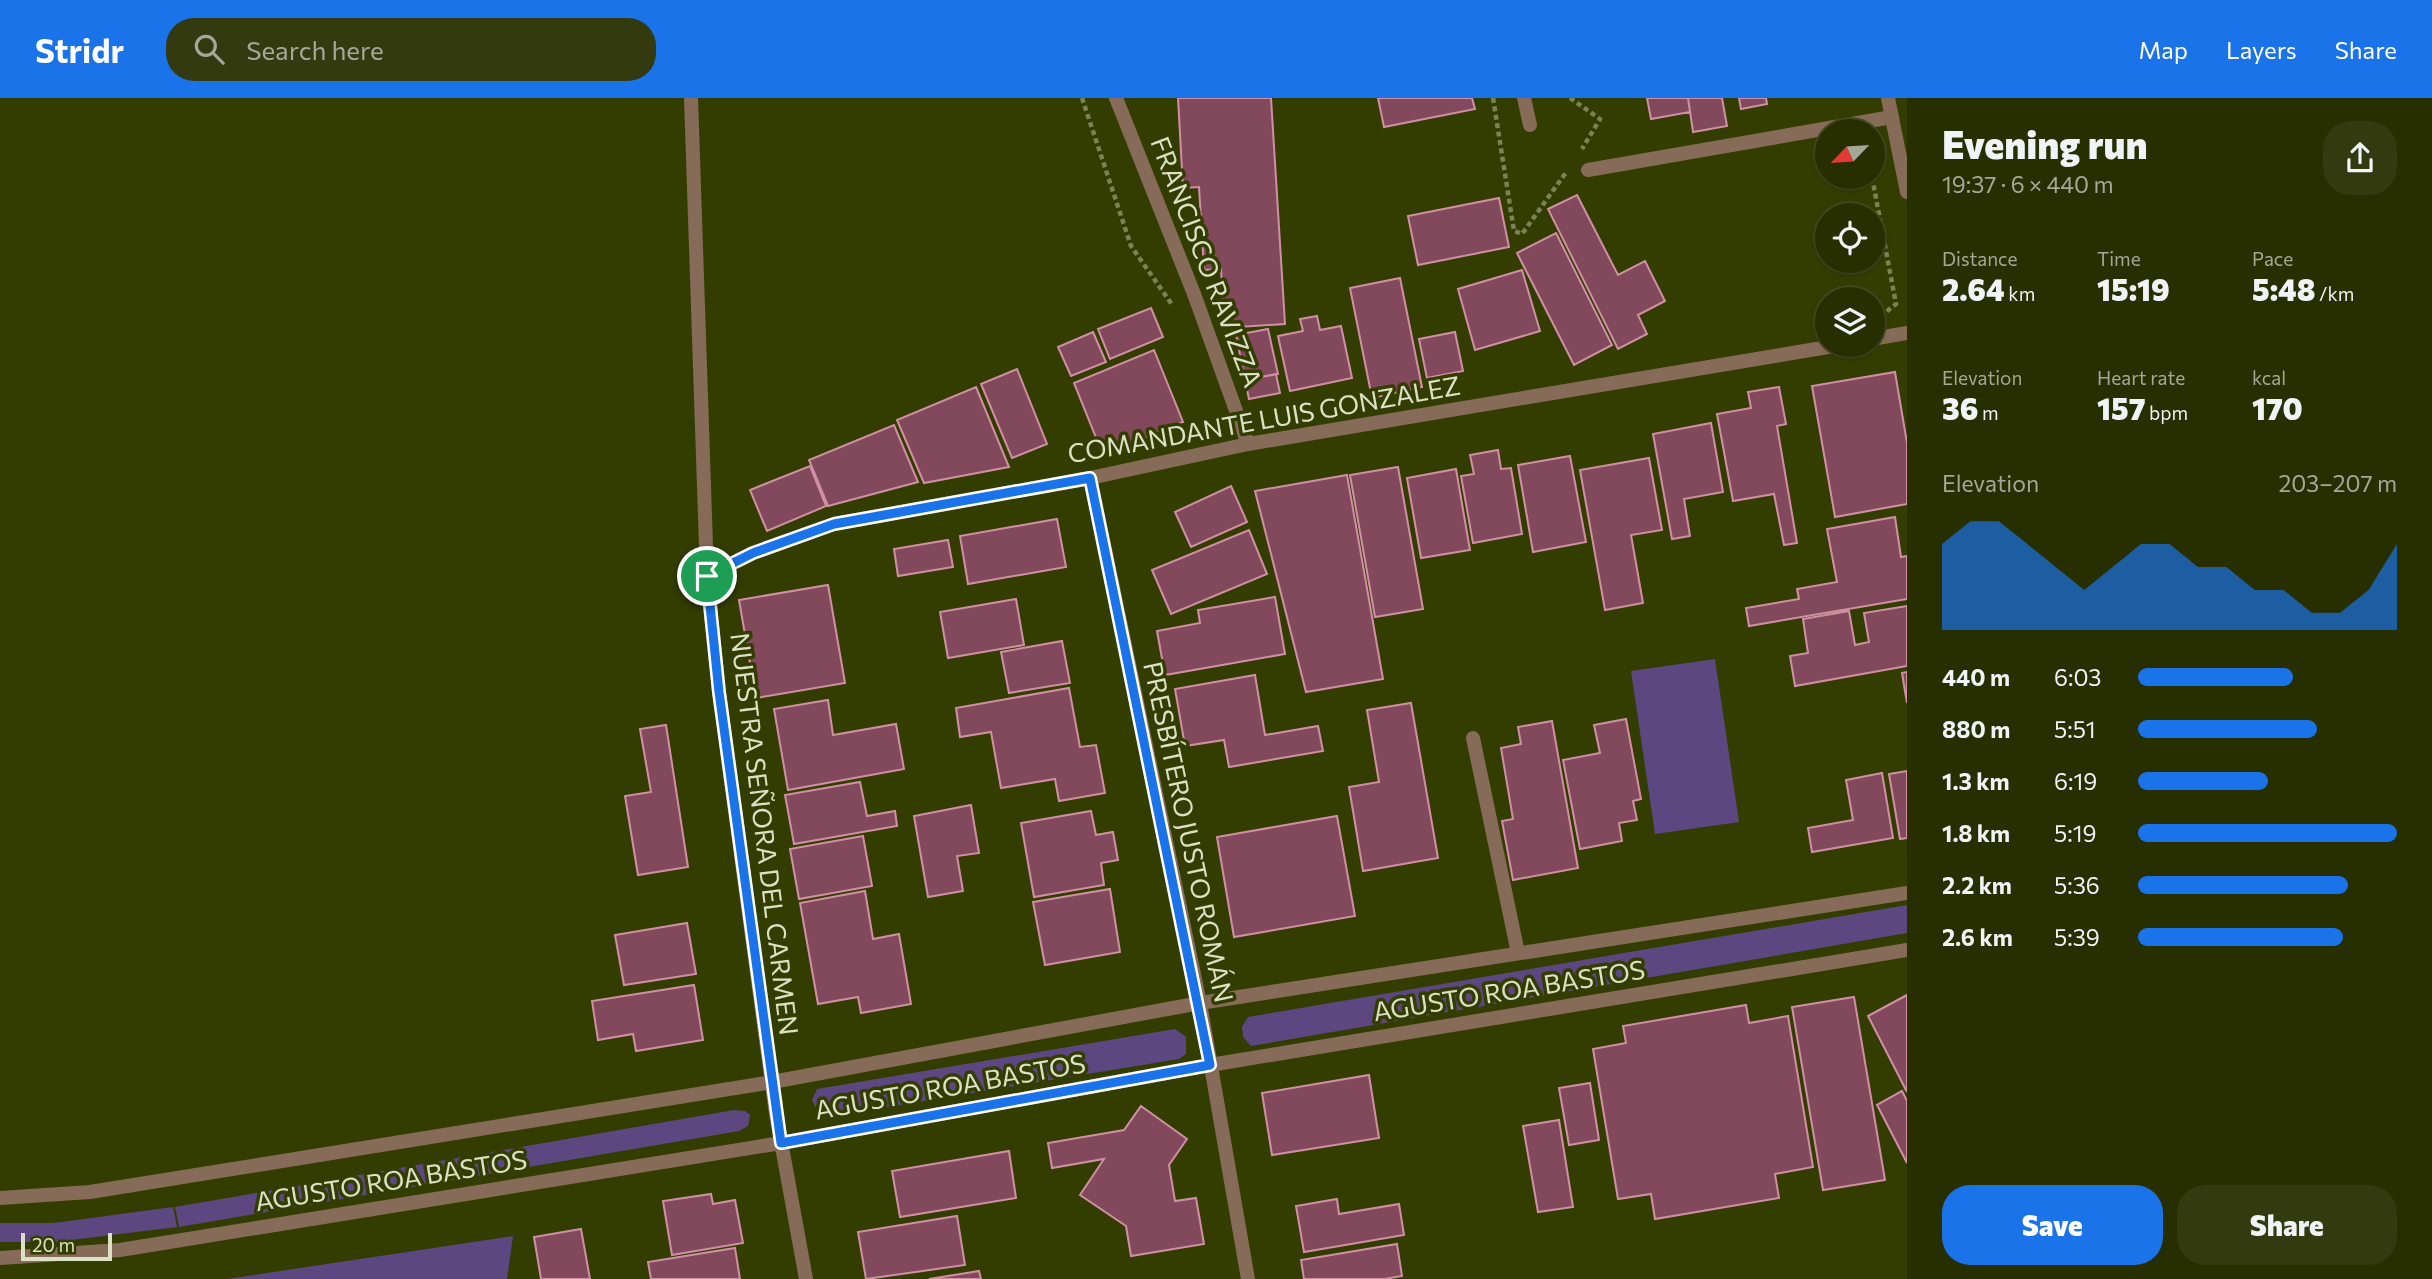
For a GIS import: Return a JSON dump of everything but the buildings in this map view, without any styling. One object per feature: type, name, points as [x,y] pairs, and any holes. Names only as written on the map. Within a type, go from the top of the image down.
[{"type":"street","name":"NUESTRA SEÑORA DEL CARMEN","points":[[691,98],[707,576],[719,692],[772,1082],[806,1279]]},
{"type":"street","name":"FRANCISCO RAVIZZA","points":[[1116,98],[1194,294],[1248,444]]},
{"type":"street","points":[[1524,98],[1531,125]]},
{"type":"street","points":[[1888,98],[1907,192]]},
{"type":"street","points":[[1588,170],[1892,117]]},
{"type":"street","points":[[1885,337],[1907,333]]},
{"type":"street","name":"COMANDANTE LUIS GONZALEZ","points":[[707,576],[753,553],[834,524],[1090,478],[1248,444],[1815,349]]},
{"type":"street","name":"PRESBÍTERO JUSTO ROMÁN","points":[[1090,478],[1199,1003],[1248,1279]]},
{"type":"street","points":[[1473,738],[1518,953]]},
{"type":"street","name":"AGUSTO ROA BASTOS","points":[[0,1198],[90,1192],[772,1082],[1199,1003],[1907,893]]},
{"type":"street","name":"AGUSTO ROA BASTOS","points":[[0,1258],[120,1250],[781,1143],[1210,1065],[1907,950]]},
{"type":"path","name":"FRANCISCO RAVIZZA","points":[[1082,98],[1131,246],[1178,315]]},
{"type":"path","points":[[1493,98],[1514,231],[1522,234],[1600,119],[1570,98]]},
{"type":"path","points":[[1874,189],[1896,304],[1890,311]]},
{"type":"shaded area","points":[[1715,659],[1739,822],[1655,834],[1631,671]]},
{"type":"shaded area","points":[[1907,905],[1907,933],[1251,1046],[1243,1037],[1242,1027],[1248,1017]]},
{"type":"shaded area","points":[[1175,1029],[1186,1037],[1186,1054],[1179,1059],[821,1118],[812,1100],[817,1089]]},
{"type":"shaded area","points":[[734,1110],[745,1111],[750,1115],[748,1126],[739,1131],[179,1227],[175,1207]]},
{"type":"shaded area","points":[[173,1207],[177,1227],[55,1242],[0,1242],[0,1223],[54,1223]]},
{"type":"shaded area","points":[[513,1236],[507,1279],[227,1279]]},
{"type":"route","points":[[1090,478],[1210,1065],[781,1143],[719,692],[707,576],[753,553],[834,524],[1090,478]]}]
